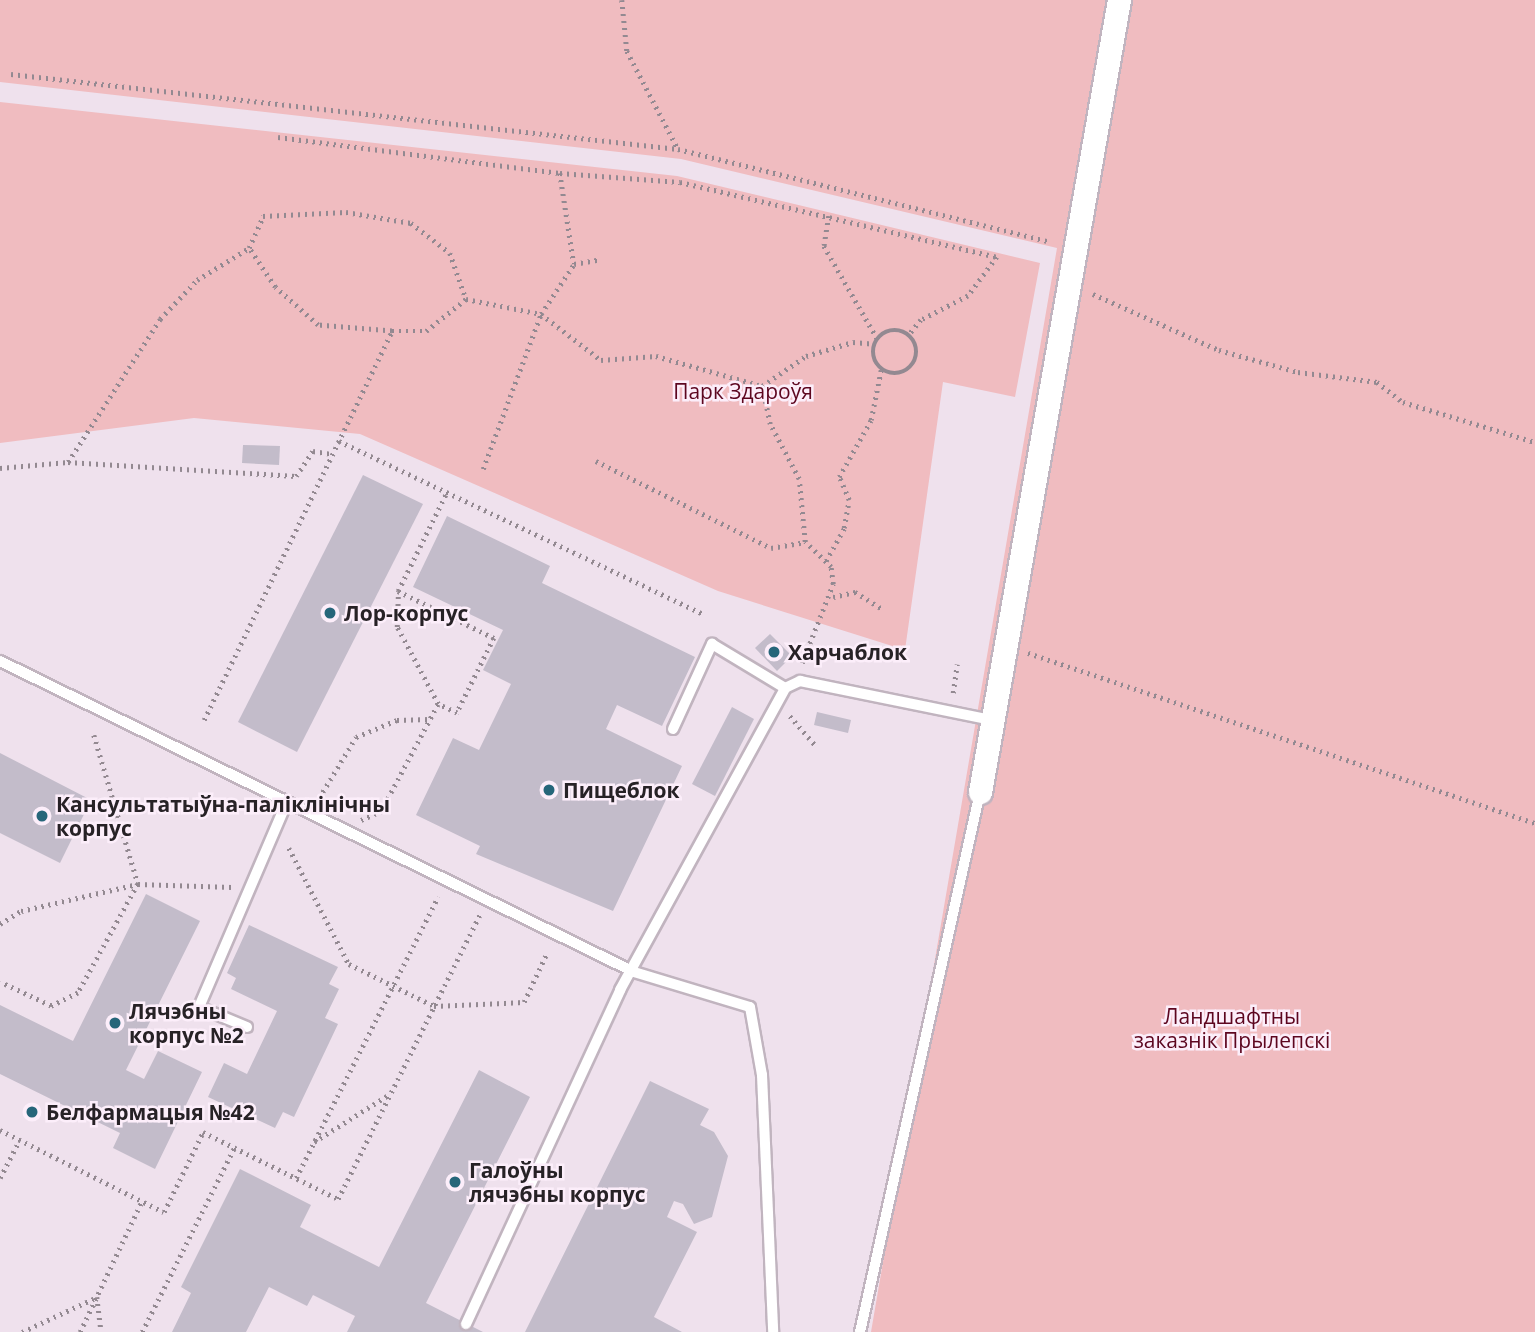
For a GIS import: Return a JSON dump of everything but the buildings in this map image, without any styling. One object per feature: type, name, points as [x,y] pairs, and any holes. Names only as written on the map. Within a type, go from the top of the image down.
[{"type":"street","points":[[980,792],[1007,646],[1064,297],[1119,0]]},
{"type":"lane","points":[[673,729],[712,644],[785,688]]},
{"type":"lane","points":[[0,661],[634,972],[750,1007],[762,1075],[773,1332]]},
{"type":"lane","points":[[466,1324],[620,990],[634,972],[785,688],[800,681],[993,720]]},
{"type":"lane","points":[[860,1332],[980,792]]},
{"type":"lane","points":[[247,1027],[199,1007],[287,802]]},
{"type":"path","points":[[622,0],[627,51],[678,149]]},
{"type":"path","points":[[11,74],[678,149],[1073,247]]},
{"type":"path","points":[[278,137],[560,173],[680,182],[997,257],[968,296],[921,320],[909,335]]},
{"type":"path","points":[[483,469],[541,314],[573,264],[560,173]]},
{"type":"path","points":[[68,462],[160,319],[197,280],[249,248],[263,216],[346,212],[411,223],[450,253],[466,299]]},
{"type":"path","points":[[829,216],[824,246],[877,338]]},
{"type":"path","points":[[249,248],[275,287],[318,325],[426,331],[466,299],[541,314],[601,360],[656,356],[762,386]]},
{"type":"path","points":[[573,264],[601,259]]},
{"type":"path","points":[[1064,297],[1102,297],[1219,350],[1298,372],[1377,382],[1404,401],[1535,442]]},
{"type":"path","points":[[204,720],[392,331]]},
{"type":"path","points":[[810,644],[832,597],[826,561],[844,528],[849,500],[842,469],[871,420],[881,370],[874,344],[877,338],[889,331],[909,335],[917,348],[910,369],[881,370]]},
{"type":"path","points":[[762,386],[806,356],[853,342],[874,344]]},
{"type":"path","points":[[762,386],[770,424],[799,479],[805,542],[826,561]]},
{"type":"path","points":[[339,441],[705,615]]},
{"type":"path","points":[[0,468],[68,462],[296,476],[313,451],[333,454]]},
{"type":"path","points":[[596,461],[771,548],[805,542]]},
{"type":"path","points":[[398,591],[494,638],[457,713],[438,704],[397,626],[398,591],[447,492]]},
{"type":"path","points":[[832,597],[855,592],[884,610]]},
{"type":"path","points":[[1007,646],[1535,823]]},
{"type":"path","points":[[950,711],[957,664]]},
{"type":"path","points":[[364,817],[381,811],[438,704]]},
{"type":"path","points":[[785,710],[815,745]]},
{"type":"path","points":[[311,813],[356,737],[397,720],[430,719]]},
{"type":"path","points":[[0,982],[51,1006],[78,993],[138,884],[94,735]]},
{"type":"path","points":[[277,825],[349,964],[433,1006],[524,1002],[546,955]]},
{"type":"path","points":[[296,1178],[446,880]]},
{"type":"path","points":[[0,924],[21,911],[138,884],[251,887]]},
{"type":"path","points":[[0,1130],[164,1212],[203,1132],[338,1199],[433,1006],[488,902]]},
{"type":"path","points":[[313,1143],[390,1094]]},
{"type":"path","points":[[0,1178],[19,1141]]},
{"type":"path","points":[[142,1332],[234,1147]]},
{"type":"path","points":[[80,1332],[142,1201]]},
{"type":"path","points":[[22,1332],[97,1297]]},
{"type":"path","points":[[97,1297],[101,1332]]},
{"type":"green space","name":"Ландшафтны заказнік Прылепскі","points":[[0,0],[1535,0],[1535,1332],[871,1332],[1057,248],[681,159],[0,82]]},
{"type":"green space","name":"Парк Здароўя","points":[[0,102],[677,176],[1040,263],[1015,397],[943,382],[905,650],[718,591],[360,434],[194,418],[0,443]]},
{"type":"place","name":"Лор-корпус","points":[[330,613]]},
{"type":"place","name":"Харчаблок","points":[[774,652]]},
{"type":"place","name":"Пищеблок","points":[[549,790]]},
{"type":"place","name":"Кансультатыўна-паліклінічны корпус","points":[[42,816]]},
{"type":"place","name":"Лячэбны корпус №2","points":[[115,1023]]},
{"type":"place","name":"Белфармацыя №42","points":[[32,1112]]},
{"type":"place","name":"Галоўны лячэбны корпус","points":[[455,1182]]}]
